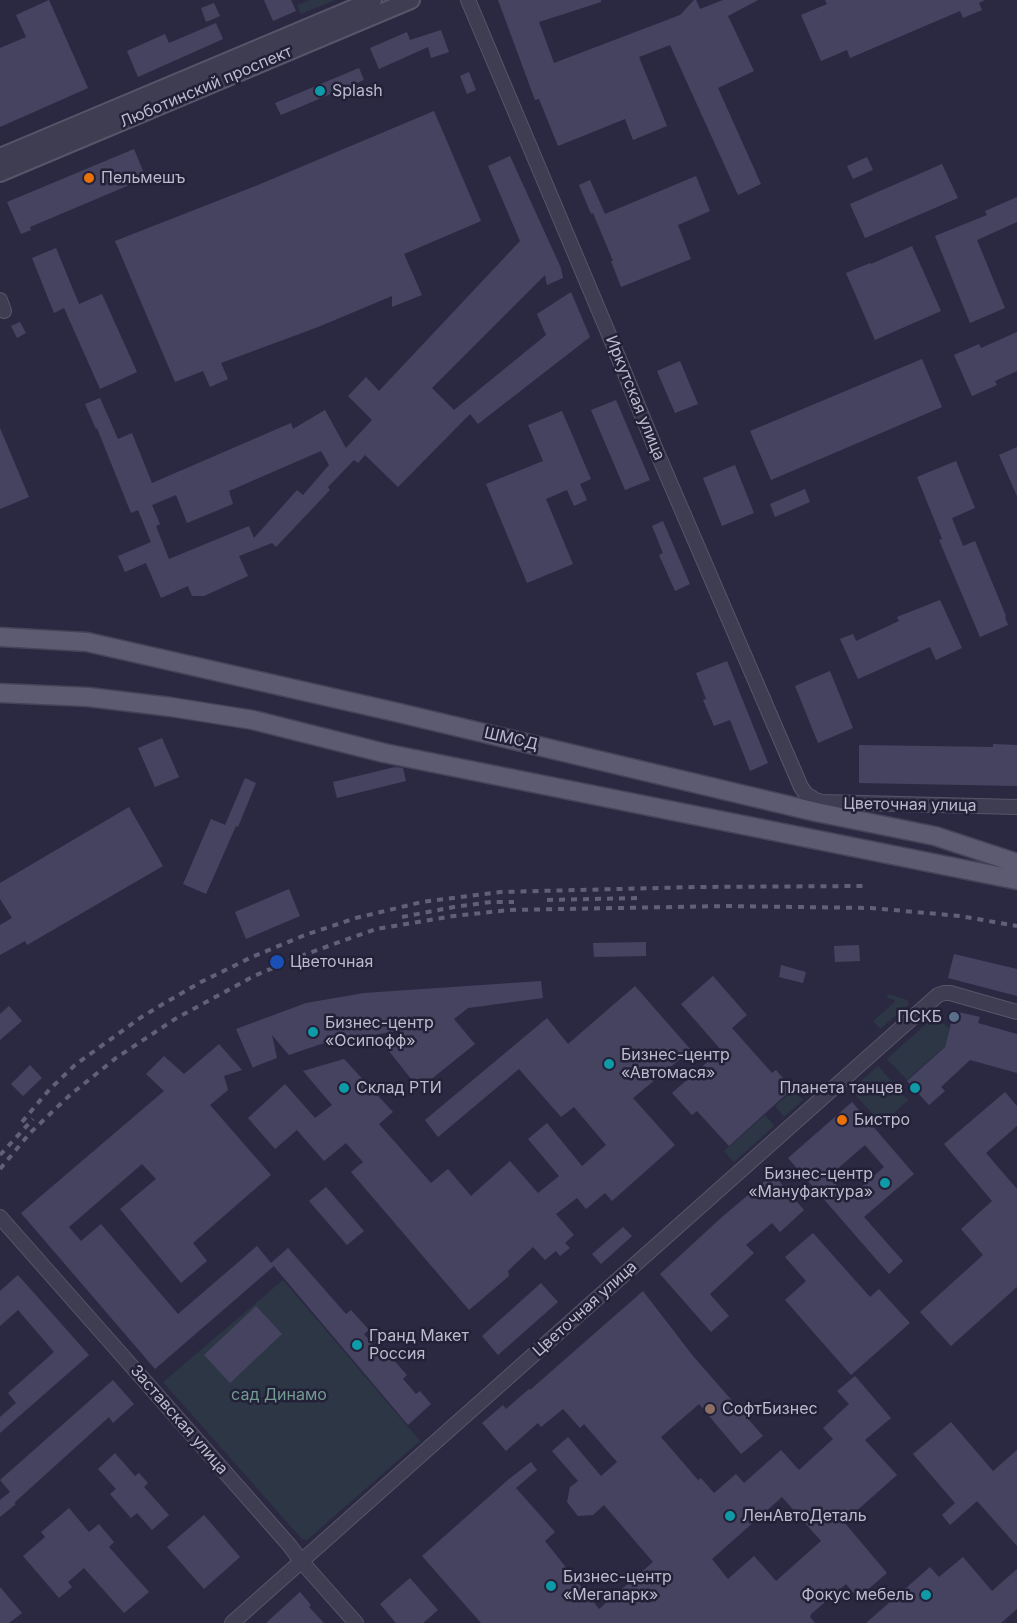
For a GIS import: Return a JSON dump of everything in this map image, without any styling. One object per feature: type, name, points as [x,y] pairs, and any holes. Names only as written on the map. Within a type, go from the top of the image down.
[{"type":"main road","name":"ШМСД","points":[[0,637],[87,642],[391,711],[816,813],[935,836],[1017,863]]},
{"type":"main road","points":[[0,693],[171,706],[253,720],[384,753],[1017,880]]},
{"type":"street","name":"Люботинский проспект","points":[[0,157],[373,0]]},
{"type":"street","name":"Люботинский проспект","points":[[0,173],[411,0]]},
{"type":"street","name":"Иркутская улица","points":[[468,0],[660,459],[797,779],[806,794]]},
{"type":"street","name":"Цветочная улица","points":[[806,794],[816,800],[832,803],[1017,807]]},
{"type":"street","name":"Цветочная улица","points":[[232,1623],[938,995],[950,993],[1017,1012]]},
{"type":"street","name":"Заставская улица","points":[[0,1217],[356,1623]]},
{"type":"green space","points":[[310,0],[335,0],[301,14],[297,5]]},
{"type":"green space","points":[[888,994],[907,1000],[909,1004],[880,1029],[873,1021],[895,1002],[887,998]]},
{"type":"green space","points":[[934,1017],[949,1028],[945,1046],[907,1080],[887,1059]]},
{"type":"green space","points":[[878,1066],[908,1100],[882,1124],[851,1090]]},
{"type":"green space","points":[[793,1090],[803,1100],[784,1117],[775,1106]]},
{"type":"green space","points":[[765,1115],[774,1126],[734,1162],[724,1151]]},
{"type":"green space","name":"сад Динамо","points":[[283,1280],[420,1441],[307,1540],[302,1539],[163,1382]]},
{"type":"building","points":[[49,0],[88,88],[0,127],[0,48],[26,37],[16,15]]},
{"type":"building","points":[[264,0],[291,0],[296,11],[273,21]]},
{"type":"building","points":[[498,0],[601,0],[601,2],[539,22],[554,63],[680,15],[694,0],[700,9],[723,0],[758,0],[728,16],[754,71],[718,88],[761,184],[738,195],[670,45],[639,57],[667,126],[633,140],[625,119],[558,146],[539,99],[535,100]]},
{"type":"building","points":[[825,0],[985,0],[979,3],[982,10],[963,18],[960,11],[850,58],[847,50],[821,61],[801,15],[827,4]]},
{"type":"building","points":[[214,3],[220,16],[206,22],[201,8]]},
{"type":"building","points":[[216,23],[223,39],[138,77],[127,51],[165,34],[169,43]]},
{"type":"building","points":[[441,30],[449,52],[431,58],[428,47],[379,69],[370,48],[407,32],[410,40]]},
{"type":"building","name":"Splash","points":[[359,68],[364,80],[281,115],[275,103]]},
{"type":"building","points":[[469,72],[476,90],[467,94],[460,76]]},
{"type":"building","points":[[434,111],[481,221],[404,254],[422,295],[392,307],[392,296],[318,327],[221,363],[228,379],[210,387],[203,371],[175,382],[115,241],[258,185]]},
{"type":"building","points":[[134,149],[146,178],[30,227],[31,230],[21,234],[7,202]]},
{"type":"building","points":[[510,156],[561,268],[563,278],[547,285],[545,275],[432,388],[454,410],[546,335],[537,314],[571,292],[590,337],[478,424],[470,414],[398,487],[365,455],[358,463],[354,460],[328,487],[330,490],[276,547],[272,543],[239,556],[248,576],[204,596],[192,596],[188,586],[161,598],[146,563],[125,572],[118,556],[151,542],[138,510],[131,513],[85,404],[100,398],[118,439],[132,433],[152,483],[291,423],[293,429],[325,410],[346,448],[372,420],[348,396],[366,377],[379,391],[520,241],[488,166]],"holes":[[[321,451],[329,465],[303,495],[297,490],[254,538],[249,526],[169,559],[156,526],[160,524],[152,505],[176,495],[187,523],[233,504],[229,491]]]},
{"type":"building","points":[[867,157],[873,170],[853,179],[847,166]]},
{"type":"building","points":[[942,164],[958,198],[865,238],[850,204]]},
{"type":"building","points":[[696,176],[710,211],[678,225],[691,259],[621,287],[611,261],[613,261],[579,185],[590,180],[605,214]]},
{"type":"building","points":[[1017,197],[1017,222],[977,240],[1005,308],[970,323],[935,236],[987,215],[985,211]]},
{"type":"building","points":[[912,246],[941,311],[875,340],[846,273]]},
{"type":"building","points":[[56,248],[79,304],[102,294],[137,372],[100,389],[64,308],[54,313],[32,258]]},
{"type":"building","points":[[20,322],[26,333],[17,338],[11,326]]},
{"type":"building","points":[[1017,332],[1017,371],[995,381],[997,385],[972,396],[954,355],[979,344],[981,348]]},
{"type":"building","points":[[922,359],[942,407],[771,480],[750,431]]},
{"type":"building","points":[[680,361],[698,404],[675,413],[657,371]]},
{"type":"building","points":[[616,400],[650,480],[625,490],[591,410]]},
{"type":"building","points":[[562,411],[591,479],[580,484],[587,500],[574,506],[567,490],[546,499],[573,564],[527,583],[486,484],[543,461],[528,425]]},
{"type":"building","points":[[0,428],[29,497],[0,509]]},
{"type":"building","points":[[1017,447],[1017,496],[999,455]]},
{"type":"building","points":[[956,461],[975,508],[952,518],[963,546],[975,541],[1008,625],[980,637],[939,540],[942,539],[917,477]]},
{"type":"building","points":[[735,465],[754,513],[722,526],[703,478]]},
{"type":"building","points":[[805,489],[810,502],[775,517],[770,504]]},
{"type":"building","points":[[663,521],[690,584],[675,591],[659,555],[663,553],[652,526]]},
{"type":"building","points":[[940,600],[962,648],[936,660],[930,647],[858,679],[840,639],[853,634],[856,641],[899,621],[897,617]]},
{"type":"building","points":[[727,661],[768,763],[750,771],[730,720],[714,726],[703,700],[706,699],[696,673]]},
{"type":"building","points":[[830,671],[853,728],[818,743],[795,686]]},
{"type":"building","points":[[162,738],[179,777],[155,787],[138,748]]},
{"type":"building","points":[[993,744],[1017,745],[1017,786],[859,783],[859,745],[993,747]]},
{"type":"building","points":[[395,767],[403,768],[406,781],[337,798],[333,782]]},
{"type":"building","points":[[245,778],[256,783],[206,894],[183,884],[211,819],[225,825]]},
{"type":"building","points":[[129,807],[163,866],[27,945],[25,941],[0,955],[0,925],[12,918],[0,899],[0,883]]},
{"type":"building","name":"Цветочная","points":[[289,889],[300,916],[246,939],[235,912]]},
{"type":"building","points":[[646,942],[646,956],[594,957],[593,943]]},
{"type":"building","points":[[859,945],[860,961],[835,962],[834,946]]},
{"type":"building","points":[[954,954],[1017,969],[1017,996],[948,978]]},
{"type":"building","points":[[781,965],[806,972],[803,983],[779,977]]},
{"type":"building","points":[[713,976],[747,1015],[732,1028],[772,1073],[776,1070],[792,1089],[729,1146],[697,1111],[692,1115],[672,1093],[721,1050],[681,1004]]},
{"type":"building","points":[[541,981],[543,998],[468,1008],[454,1019],[475,1044],[419,1089],[385,1046],[400,1042],[397,1031],[321,1044],[289,1055],[272,1035],[277,1058],[253,1068],[236,1029],[306,1003],[364,993]]},
{"type":"building","points":[[635,986],[691,1050],[633,1098],[675,1145],[612,1201],[605,1193],[586,1209],[577,1198],[556,1214],[574,1235],[565,1243],[570,1248],[560,1256],[556,1251],[545,1260],[533,1247],[508,1271],[509,1276],[469,1310],[351,1172],[363,1162],[346,1143],[324,1161],[297,1130],[275,1149],[248,1118],[285,1084],[315,1118],[332,1105],[303,1071],[344,1059],[393,1112],[379,1124],[431,1183],[448,1169],[471,1196],[510,1161],[538,1193],[559,1176],[528,1139],[547,1123],[582,1166],[606,1145],[574,1107],[561,1117],[519,1069],[438,1137],[425,1120],[547,1018],[568,1044]]},
{"type":"building","points":[[9,1006],[22,1021],[0,1040],[0,1014]]},
{"type":"building","points":[[954,1011],[980,1017],[978,1023],[1017,1034],[1017,1073],[970,1060],[941,1087],[945,1091],[929,1105],[907,1081],[945,1047]]},
{"type":"building","points":[[219,1044],[242,1070],[224,1076],[228,1090],[210,1105],[271,1175],[193,1243],[207,1261],[181,1283],[120,1209],[156,1179],[142,1164],[69,1227],[81,1241],[101,1224],[178,1314],[257,1246],[271,1263],[288,1248],[346,1314],[351,1310],[369,1330],[364,1334],[386,1360],[390,1356],[407,1375],[403,1379],[416,1394],[420,1391],[431,1404],[408,1425],[274,1266],[155,1369],[21,1213],[164,1091],[146,1074],[164,1056],[184,1074]]},
{"type":"building","points":[[30,1065],[42,1078],[23,1096],[11,1084]]},
{"type":"building","points":[[1005,1092],[1017,1106],[1017,1126],[986,1153],[1017,1189],[1017,1287],[951,1346],[920,1312],[983,1255],[961,1229],[992,1201],[944,1144]]},
{"type":"building","name":"Бизнес-центр «Мануфактура»","points":[[852,1102],[914,1174],[864,1217],[903,1261],[889,1274],[788,1158]],"holes":[[[865,1145],[884,1167],[848,1199],[829,1176]]]},
{"type":"building","points":[[773,1174],[804,1210],[780,1232],[772,1223],[746,1245],[754,1253],[710,1294],[729,1316],[711,1332],[660,1274]]},
{"type":"building","points":[[326,1187],[364,1231],[347,1245],[309,1201]]},
{"type":"building","points":[[623,1227],[632,1236],[601,1264],[592,1254]]},
{"type":"building","points":[[813,1233],[870,1297],[879,1289],[910,1323],[851,1375],[785,1300],[806,1281],[785,1257]]},
{"type":"building","points":[[18,1275],[89,1355],[0,1433],[0,1417],[16,1403],[8,1393],[54,1352],[18,1310],[0,1326],[0,1291]]},
{"type":"building","points":[[541,1283],[558,1302],[498,1355],[482,1336]]},
{"type":"building","points":[[643,1291],[693,1356],[763,1436],[741,1454],[699,1404],[661,1437],[698,1480],[701,1478],[714,1493],[736,1474],[744,1483],[781,1450],[799,1470],[833,1439],[823,1428],[849,1404],[837,1391],[855,1376],[891,1418],[865,1440],[897,1475],[844,1522],[887,1573],[858,1598],[846,1584],[811,1614],[810,1617],[815,1623],[481,1623],[422,1556],[531,1462],[537,1470],[516,1488],[555,1532],[545,1541],[599,1609],[653,1562],[604,1505],[593,1515],[578,1516],[567,1502],[570,1487],[578,1481],[552,1451],[568,1437],[601,1476],[617,1462],[584,1424],[580,1428],[563,1409],[541,1427],[538,1423],[506,1451],[482,1423],[503,1405],[506,1409]],"holes":[[[782,1497],[821,1541],[776,1581],[754,1556],[728,1579],[712,1559]]]},
{"type":"building","points":[[256,1306],[282,1334],[230,1383],[204,1355]]},
{"type":"building","points":[[113,1380],[134,1404],[113,1423],[109,1417],[0,1517],[0,1500],[10,1492],[0,1480]]},
{"type":"building","points":[[951,1422],[993,1471],[1017,1450],[1017,1546],[977,1501],[950,1525],[942,1515],[955,1503],[913,1454]]},
{"type":"building","points":[[115,1453],[135,1476],[139,1473],[148,1483],[144,1487],[169,1515],[152,1530],[137,1513],[131,1518],[110,1494],[116,1489],[98,1469]]},
{"type":"building","points":[[69,1508],[89,1532],[99,1524],[114,1542],[109,1547],[149,1592],[124,1613],[84,1568],[68,1582],[72,1587],[59,1598],[23,1556],[45,1537],[41,1532]]},
{"type":"building","points":[[204,1515],[240,1557],[204,1589],[167,1547]]},
{"type":"building","points":[[963,1557],[992,1591],[1017,1569],[1017,1609],[1001,1623],[866,1623],[930,1567],[939,1577]]},
{"type":"building","points":[[410,1578],[438,1610],[423,1623],[396,1623],[380,1604]]},
{"type":"building","points":[[0,1587],[22,1613],[9,1623],[0,1623]]},
{"type":"building","points":[[300,1592],[311,1605],[309,1607],[324,1623],[266,1623]]},
{"type":"railway","points":[[22,1122],[49,1090],[75,1065],[140,1018],[201,982],[252,957],[305,935],[356,918],[422,902],[500,892],[863,886]]},
{"type":"railway","points":[[547,900],[637,898]]},
{"type":"railway","points":[[402,917],[491,902],[514,902]]},
{"type":"railway","points":[[0,1169],[30,1133],[70,1095],[116,1058],[175,1019],[254,976],[306,954],[376,929],[454,916],[509,910],[728,906],[871,908],[960,916],[1017,926]]},
{"type":"railway","points":[[0,1155],[33,1119]]},
{"type":"place","name":"Splash","points":[[320,91]]},
{"type":"place","name":"Пельмешъ","points":[[89,178]]},
{"type":"place","name":"Цветочная","points":[[277,962]]},
{"type":"place","name":"ПСКБ","points":[[954,1017]]},
{"type":"place","name":"Бизнес-центр «Осипофф»","points":[[313,1032]]},
{"type":"place","name":"Бизнес-центр «Автомася»","points":[[609,1064]]},
{"type":"place","name":"Склад РТИ","points":[[344,1088]]},
{"type":"place","name":"Планета танцев","points":[[915,1088]]},
{"type":"place","name":"Бистро","points":[[842,1120]]},
{"type":"place","name":"Бизнес-центр «Мануфактура»","points":[[885,1183]]},
{"type":"place","name":"Гранд Макет Россия","points":[[357,1345]]},
{"type":"place","name":"СофтБизнес","points":[[710,1409]]},
{"type":"place","name":"ЛенАвтоДеталь","points":[[730,1516]]},
{"type":"place","name":"Бизнес-центр «Мегапарк»","points":[[551,1586]]},
{"type":"place","name":"Фокус мебель","points":[[926,1595]]}]
